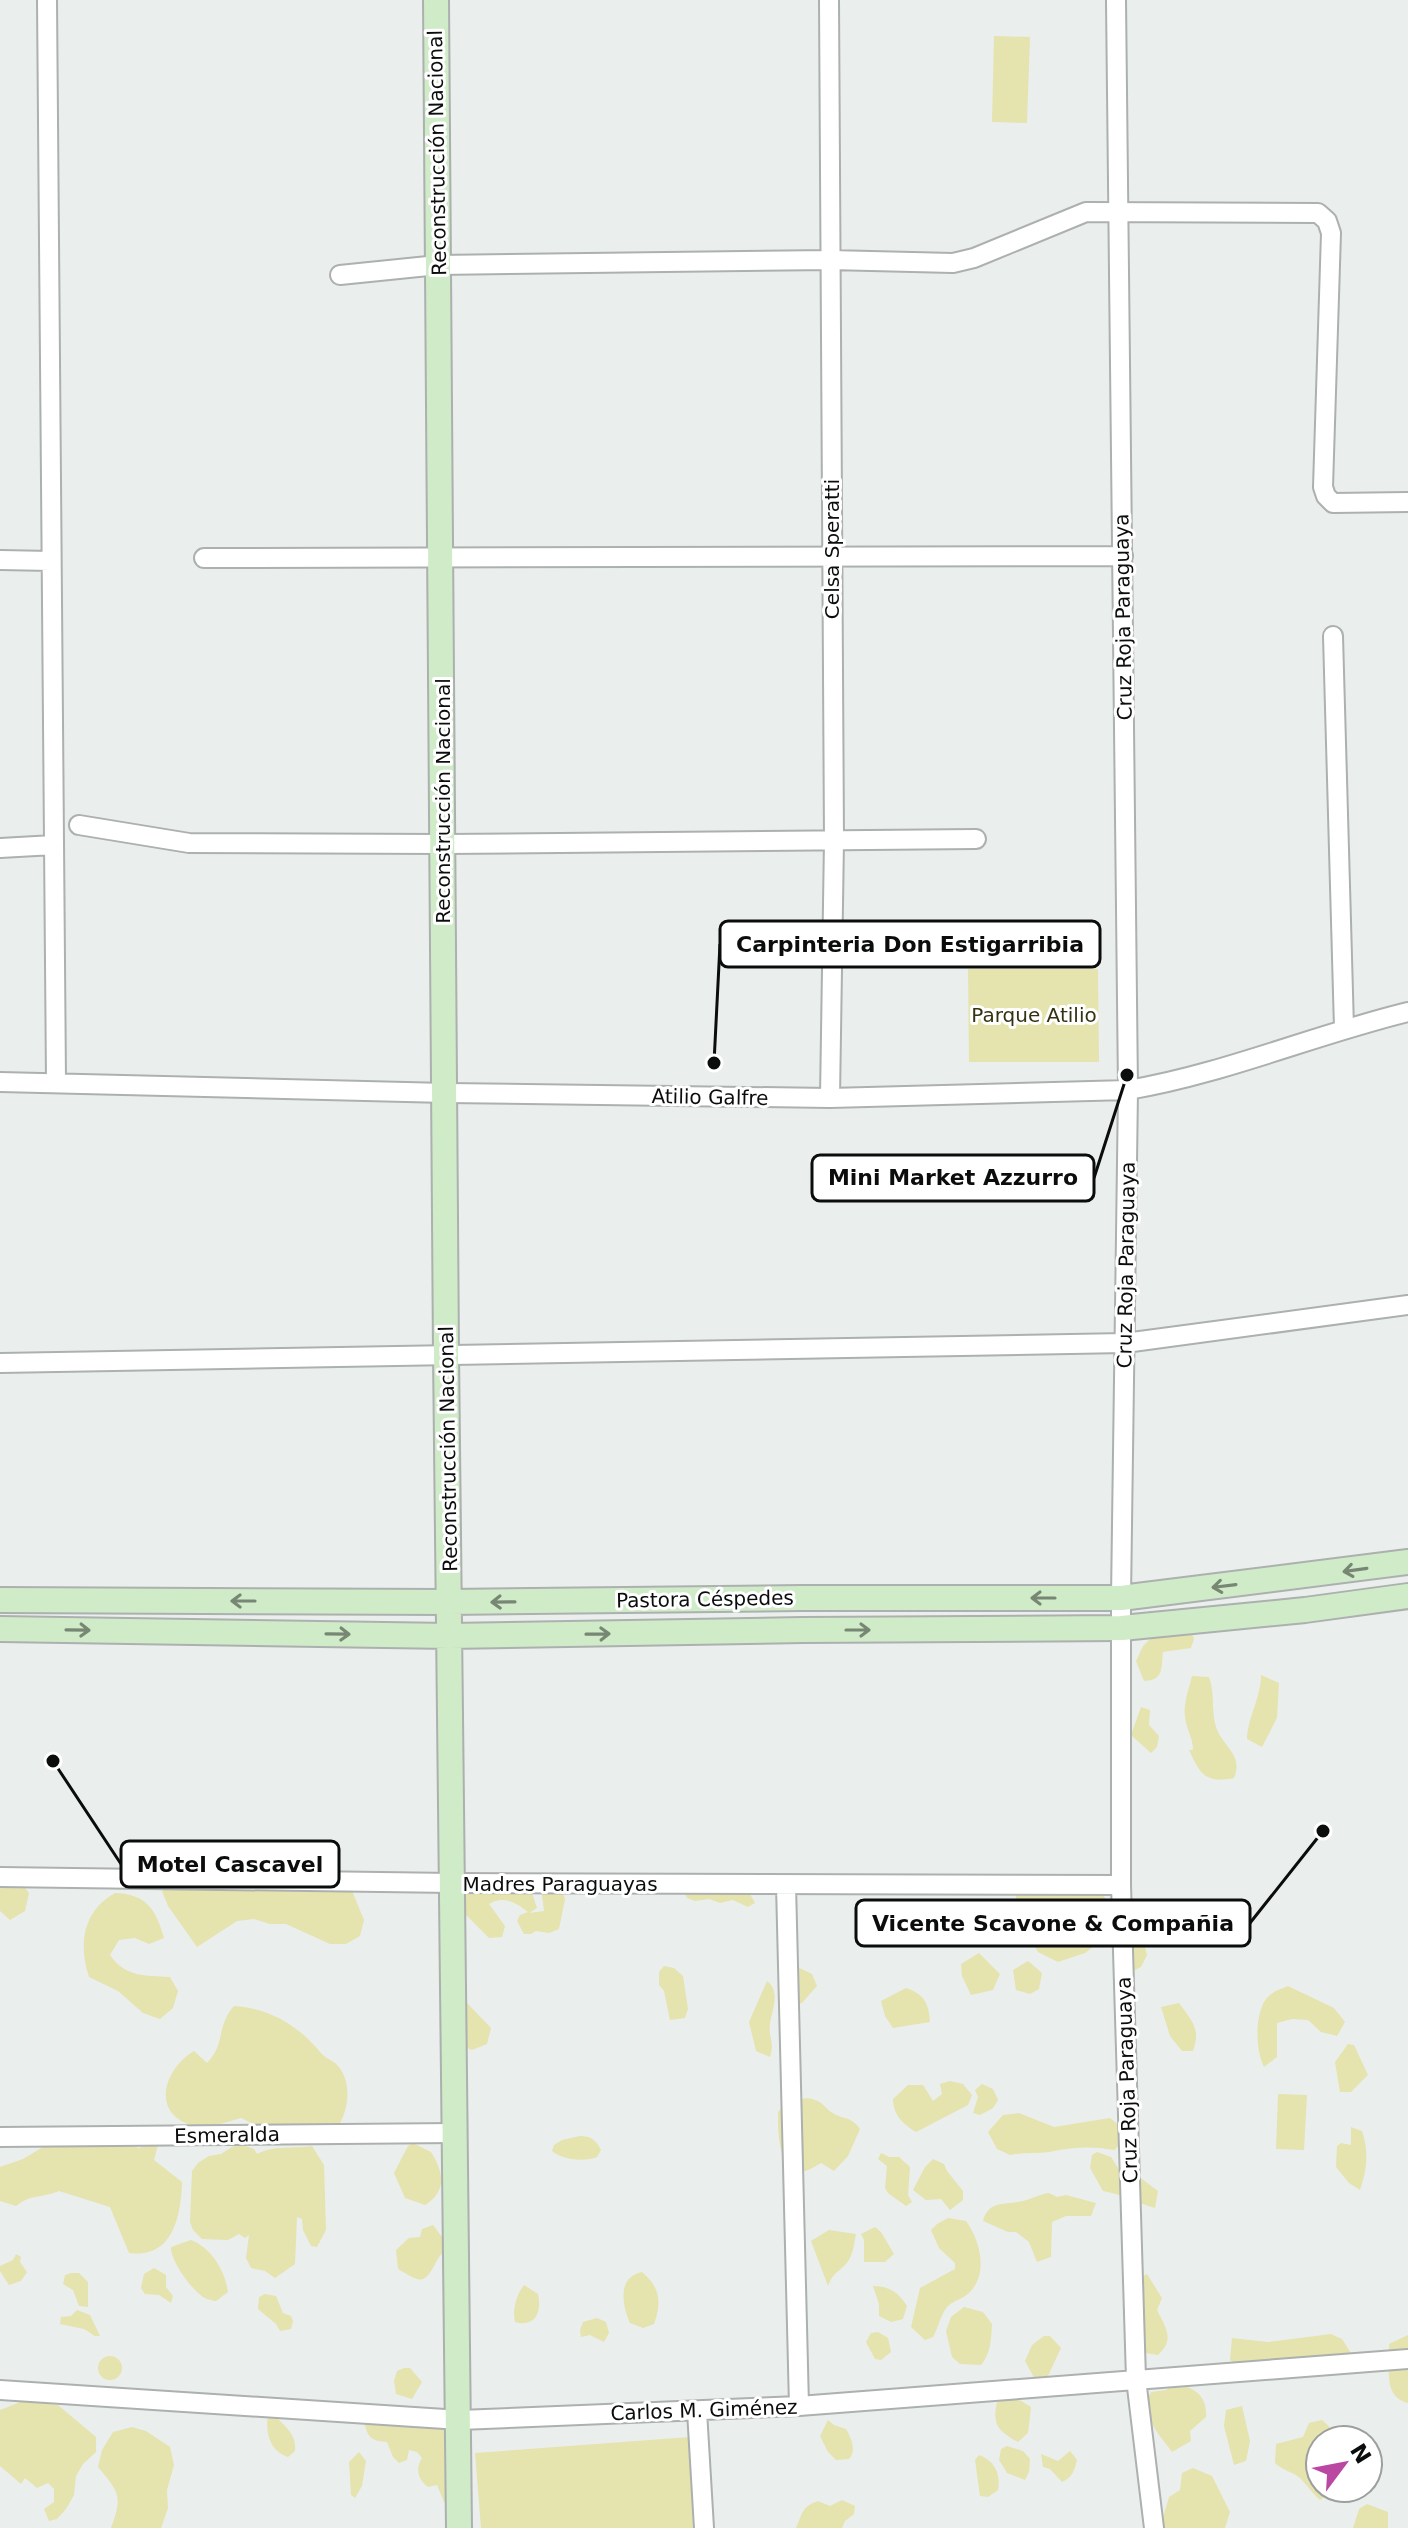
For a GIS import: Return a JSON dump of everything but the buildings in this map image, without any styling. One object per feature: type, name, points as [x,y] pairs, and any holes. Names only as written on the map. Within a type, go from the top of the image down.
[{"type":"main road","name":"Reconstrucción Nacional","points":[[436,0],[459,2528]]},
{"type":"main road","name":"Pastora Céspedes","points":[[0,1600],[450,1602],[1121,1598],[1408,1562]]},
{"type":"main road","name":"Pastora Céspedes","points":[[0,1629],[450,1636],[1122,1628],[1305,1610],[1408,1596]]},
{"type":"main road","points":[[802,1598],[803,1630]]},
{"type":"street","points":[[47,0],[56,1082]]},
{"type":"street","name":"Celsa Speratti","points":[[829,0],[834,840],[830,1098]]},
{"type":"street","name":"Cruz Roja Paraguaya","points":[[1116,0],[1128,1090],[1121,1598],[1121,1885],[1136,2379],[1154,2528]]},
{"type":"street","points":[[340,275],[438,265],[830,260],[953,263],[974,258],[1086,212],[1318,213],[1327,221],[1331,233],[1323,487],[1333,503],[1408,502]]},
{"type":"street","points":[[204,558],[1123,556]]},
{"type":"street","points":[[0,560],[51,561]]},
{"type":"street","points":[[1333,636],[1344,1028]]},
{"type":"street","points":[[79,825],[189,843],[976,839]]},
{"type":"street","points":[[0,848],[54,845]]},
{"type":"street","name":"Atilio Galfre","points":[[0,1082],[446,1093],[830,1098],[1128,1090],[1176,1082],[1344,1028],[1408,1012]]},
{"type":"street","points":[[0,1363],[1125,1343],[1408,1305]]},
{"type":"street","name":"Madres Paraguayas","points":[[0,1877],[453,1883],[1121,1885]]},
{"type":"street","points":[[786,1885],[799,2406]]},
{"type":"street","name":"Esmeralda","points":[[0,2137],[455,2133]]},
{"type":"street","name":"Carlos M. Giménez","points":[[0,2390],[460,2420],[799,2406],[1408,2359]]},
{"type":"street","points":[[697,2411],[704,2528]]},
{"type":"green space","points":[[994,36],[1030,37],[1027,123],[992,122]]},
{"type":"green space","name":"Parque Atilio","points":[[968,969],[1098,969],[1099,1062],[969,1062]]},
{"type":"green space","points":[[1192,1633],[1191,1648],[1163,1652],[1158,1676],[1144,1681],[1136,1661],[1143,1646],[1153,1636]]},
{"type":"green space","points":[[1261,1675],[1279,1683],[1277,1718],[1262,1747],[1247,1739]]},
{"type":"green space","points":[[1192,1676],[1209,1677],[1216,1727],[1236,1763],[1234,1778],[1217,1780],[1205,1775],[1189,1750],[1193,1750],[1193,1746],[1185,1712]]},
{"type":"green space","points":[[1141,1707],[1150,1710],[1149,1725],[1159,1736],[1157,1747],[1151,1753],[1131,1735]]},
{"type":"green space","points":[[0,1874],[19,1880],[29,1893],[25,1911],[10,1920],[0,1911]]},
{"type":"green space","points":[[1030,1876],[1068,1894],[1103,1895],[1113,1910],[1114,1931],[1085,1953],[1058,1962],[1038,1952],[1017,1912],[1015,1885]]},
{"type":"green space","points":[[174,1880],[348,1881],[364,1920],[360,1936],[346,1944],[330,1944],[286,1924],[270,1924],[254,1919],[237,1921],[197,1947],[168,1906],[162,1891]]},
{"type":"green space","points":[[744,1883],[755,1903],[748,1907],[733,1900],[720,1903],[709,1899],[695,1901],[687,1898],[682,1887]]},
{"type":"green space","points":[[516,1886],[532,1893],[537,1908],[529,1913],[544,1911],[542,1895],[547,1888],[562,1891],[565,1899],[559,1929],[549,1933],[536,1931],[524,1934],[517,1921],[520,1915],[528,1912],[515,1903],[499,1900],[489,1904],[505,1926],[502,1937],[489,1938],[457,1906],[459,1888]]},
{"type":"green space","points":[[115,1893],[142,1900],[153,1911],[161,1928],[164,1938],[149,1944],[135,1938],[119,1940],[110,1955],[129,1972],[170,1977],[178,1991],[173,2008],[160,2019],[143,2013],[118,1991],[89,1977],[84,1952],[86,1929],[96,1909]]},
{"type":"green space","points":[[1133,1919],[1139,1923],[1147,1955],[1141,1967],[1135,1970],[1129,1967],[1127,1947],[1136,1938],[1128,1928]]},
{"type":"green space","points":[[979,1953],[1000,1974],[993,1990],[971,1995],[962,1976],[961,1964]]},
{"type":"green space","points":[[1028,1961],[1042,1973],[1039,1989],[1030,1994],[1016,1990],[1013,1970]]},
{"type":"green space","points":[[664,1966],[674,1968],[683,1976],[688,2009],[685,2018],[670,2020],[664,1991],[659,1985],[659,1972]]},
{"type":"green space","points":[[795,1966],[812,1974],[817,1986],[801,2004],[787,1983]]},
{"type":"green space","points":[[767,1981],[775,1995],[770,2057],[756,2051],[749,2022]]},
{"type":"green space","points":[[1288,1986],[1334,2008],[1345,2022],[1337,2036],[1321,2032],[1308,2020],[1292,2019],[1277,2023],[1277,2057],[1264,2067],[1259,2053],[1260,2011],[1268,1997]]},
{"type":"green space","points":[[906,1988],[924,2000],[930,2022],[893,2028],[885,2016],[881,2001]]},
{"type":"green space","points":[[467,2003],[491,2028],[487,2044],[472,2050],[457,2044],[455,2015]]},
{"type":"green space","points":[[1179,2003],[1196,2031],[1193,2051],[1182,2051],[1170,2036],[1161,2007]]},
{"type":"green space","points":[[234,2006],[259,2010],[282,2020],[335,2063],[347,2086],[347,2103],[338,2127],[270,2132],[241,2118],[203,2127],[178,2119],[170,2110],[166,2100],[169,2078],[194,2051],[207,2063],[217,2049],[228,2013]]},
{"type":"green space","points":[[1348,2044],[1354,2045],[1368,2075],[1351,2092],[1340,2092],[1335,2062]]},
{"type":"green space","points":[[950,2081],[963,2084],[972,2095],[968,2105],[916,2132],[907,2126],[895,2110],[893,2099],[908,2085],[923,2085],[933,2101],[942,2094],[940,2084]]},
{"type":"green space","points":[[982,2084],[993,2089],[998,2100],[993,2108],[980,2115],[973,2113],[978,2097],[975,2090]]},
{"type":"green space","points":[[1278,2094],[1307,2095],[1304,2150],[1276,2149]]},
{"type":"green space","points":[[807,2098],[819,2101],[860,2129],[848,2156],[834,2171],[821,2163],[806,2171],[795,2170],[784,2158],[779,2139],[778,2112],[787,2102]]},
{"type":"green space","points":[[1019,2113],[1054,2127],[1110,2118],[1120,2126],[1121,2144],[1114,2150],[1082,2148],[1010,2155],[997,2149],[988,2132],[1003,2115]]},
{"type":"green space","points":[[1351,2127],[1362,2131],[1366,2146],[1366,2168],[1360,2190],[1349,2183],[1336,2167],[1337,2146],[1341,2143],[1351,2145]]},
{"type":"green space","points":[[580,2136],[590,2138],[597,2144],[601,2150],[597,2157],[574,2159],[552,2151],[554,2145],[562,2140]]},
{"type":"green space","points":[[101,2138],[139,2148],[159,2141],[154,2160],[182,2182],[172,2232],[156,2249],[129,2253],[110,2207],[59,2191],[16,2206],[0,2201],[0,2167],[23,2159],[48,2144]]},
{"type":"green space","points":[[238,2143],[254,2149],[257,2154],[277,2148],[312,2146],[324,2165],[326,2230],[317,2247],[311,2246],[303,2230],[302,2219],[297,2217],[295,2264],[275,2278],[265,2271],[251,2268],[246,2258],[249,2235],[245,2238],[239,2234],[228,2240],[202,2239],[190,2222],[192,2171],[209,2156],[221,2154]]},
{"type":"green space","points":[[413,2143],[431,2152],[440,2173],[440,2187],[425,2205],[405,2198],[394,2173],[408,2146]]},
{"type":"green space","points":[[1097,2152],[1111,2157],[1120,2171],[1142,2179],[1158,2191],[1155,2208],[1103,2191],[1090,2168],[1092,2155]]},
{"type":"green space","points":[[881,2153],[899,2157],[910,2167],[908,2195],[912,2202],[906,2206],[885,2188],[887,2166],[878,2159]]},
{"type":"green space","points":[[933,2159],[944,2164],[963,2191],[963,2200],[950,2210],[941,2199],[926,2200],[913,2190]]},
{"type":"green space","points":[[1049,2193],[1096,2203],[1091,2216],[1066,2216],[1052,2222],[1051,2257],[1037,2262],[1029,2242],[1016,2232],[1008,2232],[983,2221],[993,2206]]},
{"type":"green space","points":[[948,2218],[966,2221],[978,2247],[981,2267],[969,2293],[947,2307],[933,2337],[925,2340],[911,2327],[920,2288],[955,2269],[955,2263],[939,2248],[931,2230]]},
{"type":"green space","points":[[433,2225],[448,2245],[428,2275],[416,2279],[398,2269],[396,2250],[409,2238],[420,2237],[422,2229]]},
{"type":"green space","points":[[875,2227],[894,2254],[885,2262],[864,2262],[861,2234]]},
{"type":"green space","points":[[829,2230],[856,2234],[849,2259],[828,2286],[811,2241]]},
{"type":"green space","points":[[191,2240],[211,2254],[224,2276],[228,2292],[216,2301],[198,2293],[174,2259],[171,2247]]},
{"type":"green space","points":[[16,2254],[21,2257],[20,2262],[27,2272],[21,2281],[9,2285],[0,2266],[13,2260]]},
{"type":"green space","points":[[154,2268],[166,2275],[166,2287],[173,2296],[171,2303],[159,2295],[145,2294],[141,2288],[144,2274]]},
{"type":"green space","points":[[642,2272],[653,2283],[658,2295],[654,2324],[643,2328],[630,2323],[624,2300],[628,2280]]},
{"type":"green space","points":[[79,2273],[88,2282],[88,2307],[79,2306],[73,2290],[63,2284],[65,2275]]},
{"type":"green space","points":[[1147,2274],[1162,2298],[1157,2310],[1168,2339],[1158,2355],[1145,2353],[1130,2337],[1124,2293],[1130,2283]]},
{"type":"green space","points":[[524,2285],[538,2294],[538,2312],[528,2323],[515,2322],[517,2297]]},
{"type":"green space","points":[[873,2286],[889,2289],[901,2297],[907,2306],[903,2319],[891,2322],[879,2316]]},
{"type":"green space","points":[[265,2294],[276,2296],[283,2313],[291,2316],[291,2329],[280,2331],[258,2309],[259,2297]]},
{"type":"green space","points":[[964,2307],[983,2312],[992,2324],[989,2351],[981,2365],[960,2364],[952,2357],[946,2331],[951,2317]]},
{"type":"green space","points":[[77,2310],[90,2315],[100,2336],[60,2324],[61,2317],[71,2316]]},
{"type":"green space","points":[[597,2318],[606,2322],[609,2333],[604,2342],[590,2335],[581,2337],[583,2322]]},
{"type":"green space","points":[[878,2332],[888,2338],[891,2352],[881,2360],[875,2359],[866,2342],[871,2333]]},
{"type":"green space","points":[[1331,2334],[1342,2339],[1356,2361],[1239,2367],[1230,2360],[1232,2338],[1268,2342]]},
{"type":"green space","points":[[1408,2335],[1408,2403],[1394,2394],[1391,2387],[1389,2344]]},
{"type":"green space","points":[[1044,2336],[1050,2336],[1061,2348],[1047,2378],[1038,2385],[1025,2361],[1032,2345]]},
{"type":"green space","points":[[110,2356],[119,2359],[122,2368],[119,2377],[110,2380],[101,2377],[98,2368],[101,2359]]},
{"type":"green space","points":[[410,2368],[422,2382],[412,2399],[396,2394],[394,2381],[397,2371]]},
{"type":"green space","points":[[1177,2383],[1199,2394],[1206,2417],[1190,2431],[1191,2441],[1172,2452],[1156,2431],[1147,2409],[1151,2392],[1166,2390]]},
{"type":"green space","points":[[1010,2394],[1031,2407],[1028,2433],[1018,2442],[1001,2431],[995,2416],[997,2402]]},
{"type":"green space","points":[[23,2401],[58,2405],[96,2437],[96,2452],[76,2476],[74,2495],[57,2519],[49,2521],[44,2509],[54,2502],[54,2489],[48,2483],[37,2488],[25,2478],[21,2484],[0,2466],[0,2410]]},
{"type":"green space","points":[[1242,2406],[1250,2441],[1246,2461],[1234,2465],[1224,2426],[1226,2410]]},
{"type":"green space","points":[[268,2415],[274,2415],[292,2435],[295,2451],[288,2457],[277,2450],[270,2440]]},
{"type":"green space","points":[[828,2420],[846,2429],[853,2448],[849,2459],[836,2460],[828,2452],[820,2436]]},
{"type":"green space","points":[[1322,2420],[1326,2424],[1309,2424]]},
{"type":"green space","points":[[407,2421],[438,2425],[448,2435],[470,2482],[471,2497],[463,2509],[444,2502],[437,2485],[428,2487],[422,2481],[418,2470],[422,2458],[417,2452],[409,2450],[407,2460],[399,2463],[387,2442],[372,2438],[365,2425]]},
{"type":"green space","points":[[132,2427],[146,2431],[170,2447],[174,2465],[167,2490],[168,2508],[161,2528],[111,2528],[117,2495],[98,2467],[102,2450],[113,2432]]},
{"type":"green space","points":[[1304,2435],[1304,2482],[1275,2463],[1276,2444]]},
{"type":"green space","points":[[690,2437],[697,2528],[481,2528],[475,2453]]},
{"type":"green space","points":[[1007,2446],[1023,2451],[1030,2459],[1025,2480],[1007,2473],[999,2460],[1001,2449]]},
{"type":"green space","points":[[1070,2451],[1077,2460],[1069,2478],[1062,2482],[1050,2469],[1043,2467],[1041,2454],[1058,2461]]},
{"type":"green space","points":[[359,2452],[366,2461],[362,2486],[355,2498],[351,2495],[349,2462]]},
{"type":"green space","points":[[979,2455],[993,2464],[998,2473],[998,2490],[988,2497],[980,2496],[975,2460]]},
{"type":"green space","points":[[1193,2468],[1212,2476],[1230,2512],[1225,2528],[1163,2528],[1169,2497],[1180,2490],[1182,2473]]},
{"type":"green space","points":[[842,2500],[855,2506],[854,2514],[842,2528],[796,2528],[808,2506],[818,2501],[830,2506]]},
{"type":"green space","points":[[1367,2504],[1388,2512],[1388,2528],[1353,2528],[1359,2509]]},
{"type":"place","name":"Carpinteria Don Estigarribia","points":[[714,1063]]},
{"type":"place","name":"Mini Market Azzurro","points":[[1127,1075]]},
{"type":"place","name":"Motel Cascavel","points":[[53,1761]]},
{"type":"place","name":"Vicente Scavone & Compañia","points":[[1323,1831]]}]
